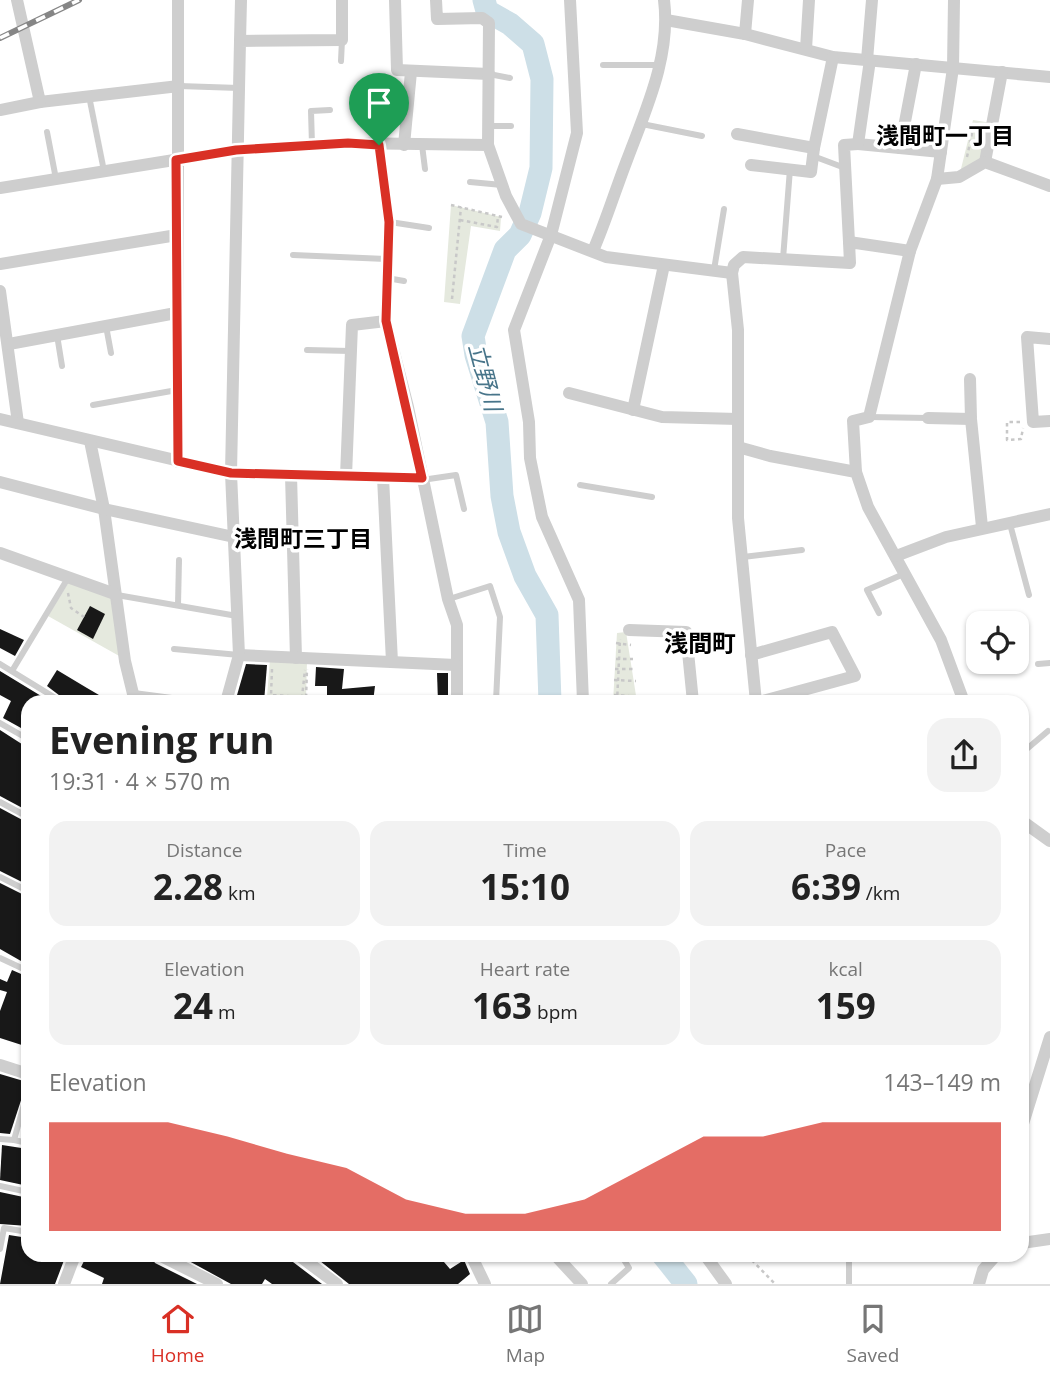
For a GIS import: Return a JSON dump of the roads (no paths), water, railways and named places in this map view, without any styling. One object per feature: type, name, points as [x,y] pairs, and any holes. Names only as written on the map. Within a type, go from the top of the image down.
[{"type":"street","points":[[18,0],[40,102]]},
{"type":"street","points":[[178,0],[178,461]]},
{"type":"street","points":[[228,695],[239,655],[231,473],[241,0]]},
{"type":"street","points":[[240,41],[342,40],[342,0]]},
{"type":"street","points":[[395,0],[397,70],[489,74]]},
{"type":"street","points":[[436,0],[437,19],[482,18],[489,23],[488,145],[502,185],[521,224],[606,257],[732,273]]},
{"type":"street","points":[[570,0],[577,133],[514,330],[529,422],[530,458],[542,517],[579,600],[583,695]]},
{"type":"street","points":[[593,251],[642,124],[660,65],[666,20],[664,0]]},
{"type":"street","points":[[745,34],[748,0]]},
{"type":"street","points":[[806,48],[809,0]]},
{"type":"street","points":[[858,144],[872,0]]},
{"type":"street","points":[[954,0],[953,68],[937,179],[910,251],[869,417],[853,421],[856,472],[869,507],[941,640],[961,695]]},
{"type":"street","points":[[666,20],[745,34],[833,57],[1050,77]]},
{"type":"street","points":[[751,165],[811,172],[833,57]]},
{"type":"street","points":[[900,148],[916,64]]},
{"type":"street","points":[[404,145],[411,72]]},
{"type":"street","points":[[937,179],[959,177],[985,162],[1002,72]]},
{"type":"street","points":[[0,110],[40,102],[179,86]]},
{"type":"street","points":[[737,134],[813,152]]},
{"type":"street","points":[[0,188],[236,150],[312,145],[488,145]]},
{"type":"street","points":[[379,145],[389,222],[386,321],[448,599],[457,625],[457,695]]},
{"type":"street","points":[[756,695],[741,558],[738,330],[732,273],[734,265],[743,257],[850,263],[844,145],[941,152]]},
{"type":"street","points":[[985,162],[1050,186]]},
{"type":"street","points":[[0,264],[177,235]]},
{"type":"street","points":[[849,242],[910,251]]},
{"type":"street","points":[[633,410],[664,265]]},
{"type":"street","points":[[0,291],[18,423]]},
{"type":"street","points":[[9,344],[176,313]]},
{"type":"street","points":[[346,476],[352,325],[386,321]]},
{"type":"street","points":[[1050,339],[1027,338],[1033,422],[1050,421]]},
{"type":"street","points":[[970,379],[971,419],[982,527]]},
{"type":"street","points":[[569,393],[662,417],[738,419]]},
{"type":"street","points":[[928,418],[971,419]]},
{"type":"street","points":[[0,419],[231,473],[422,479]]},
{"type":"street","points":[[90,441],[104,509],[125,661],[134,695]]},
{"type":"street","points":[[738,447],[770,456],[856,472]]},
{"type":"street","points":[[291,475],[304,664]]},
{"type":"street","points":[[383,477],[392,662]]},
{"type":"street","points":[[0,482],[104,509],[234,537]]},
{"type":"street","points":[[896,556],[982,527],[1050,514]]},
{"type":"street","points":[[0,553],[115,594]]},
{"type":"street","points":[[625,631],[686,632],[692,695]]},
{"type":"street","points":[[751,655],[832,632],[855,676],[783,695]]},
{"type":"street","points":[[239,655],[304,664],[392,662],[456,665]]},
{"type":"street","points":[[1029,826],[1050,841]]},
{"type":"street","points":[[1029,1104],[1050,1037]]},
{"type":"street","points":[[0,1065],[21,1072]]},
{"type":"street","points":[[1029,1242],[1050,1240]]},
{"type":"street","points":[[64,1284],[72,1262]]},
{"type":"street","points":[[173,1262],[217,1284]]},
{"type":"street","points":[[307,1262],[337,1284]]},
{"type":"street","points":[[474,1262],[485,1284]]},
{"type":"street","points":[[562,1262],[582,1284]]},
{"type":"street","points":[[710,1262],[726,1284]]},
{"type":"street","points":[[979,1284],[985,1262]]},
{"type":"street","points":[[983,1270],[990,1262]]},
{"type":"lane","points":[[341,61],[342,40]]},
{"type":"lane","points":[[603,65],[660,65]]},
{"type":"lane","points":[[489,74],[510,78]]},
{"type":"lane","points":[[179,86],[239,88]]},
{"type":"lane","points":[[89,96],[104,171]]},
{"type":"lane","points":[[379,145],[380,104]]},
{"type":"lane","points":[[312,145],[311,111],[330,110]]},
{"type":"lane","points":[[642,124],[702,136]]},
{"type":"lane","points":[[489,126],[511,126]]},
{"type":"lane","points":[[47,132],[56,179]]},
{"type":"lane","points":[[422,145],[425,169]]},
{"type":"lane","points":[[813,152],[845,167]]},
{"type":"lane","points":[[783,260],[790,169]]},
{"type":"lane","points":[[470,182],[502,185]]},
{"type":"lane","points":[[714,272],[724,209]]},
{"type":"lane","points":[[389,222],[429,228]]},
{"type":"lane","points":[[293,255],[386,259]]},
{"type":"lane","points":[[387,278],[404,281]]},
{"type":"lane","points":[[106,326],[111,353]]},
{"type":"lane","points":[[57,335],[62,366]]},
{"type":"lane","points":[[307,350],[351,351]]},
{"type":"lane","points":[[93,405],[177,390]]},
{"type":"lane","points":[[869,417],[928,418]]},
{"type":"lane","points":[[422,479],[456,475],[464,509]]},
{"type":"lane","points":[[580,485],[652,497]]},
{"type":"lane","points":[[1009,522],[1029,595]]},
{"type":"lane","points":[[741,558],[802,550]]},
{"type":"lane","points":[[178,560],[178,605]]},
{"type":"lane","points":[[879,613],[867,590],[906,573]]},
{"type":"lane","points":[[12,671],[69,576]]},
{"type":"lane","points":[[448,599],[490,586],[500,617],[496,695]]},
{"type":"lane","points":[[115,594],[237,616]]},
{"type":"lane","points":[[174,649],[239,655]]},
{"type":"lane","points":[[1038,664],[1050,663]]},
{"type":"lane","points":[[0,664],[51,695]]},
{"type":"lane","points":[[0,723],[21,735]]},
{"type":"lane","points":[[1029,747],[1048,731]]},
{"type":"lane","points":[[0,802],[21,813]]},
{"type":"lane","points":[[0,877],[21,888]]},
{"type":"lane","points":[[0,958],[21,968]]},
{"type":"lane","points":[[13,1140],[21,1113]]},
{"type":"lane","points":[[0,1139],[21,1142]]},
{"type":"lane","points":[[0,1186],[21,1190]]},
{"type":"lane","points":[[0,1249],[4,1228],[21,1231]]},
{"type":"lane","points":[[611,1284],[629,1268],[625,1262]]},
{"type":"lane","points":[[849,1262],[849,1284]]},
{"type":"waterway","name":"立野川","points":[[484,0],[487,11],[510,24],[533,44],[542,79],[541,168],[530,213],[520,235],[505,250],[473,336],[476,355],[497,422],[502,496],[509,532],[525,576],[547,615],[550,695]]},
{"type":"waterway","name":"立野川","points":[[669,1262],[686,1284]]},
{"type":"railway","points":[[0,38],[79,0]]},
{"type":"district","name":"浅間町一丁目","points":[[945,135]]},
{"type":"district","name":"浅間町三丁目","points":[[303,538]]},
{"type":"district","name":"浅間町","points":[[700,642]]}]
